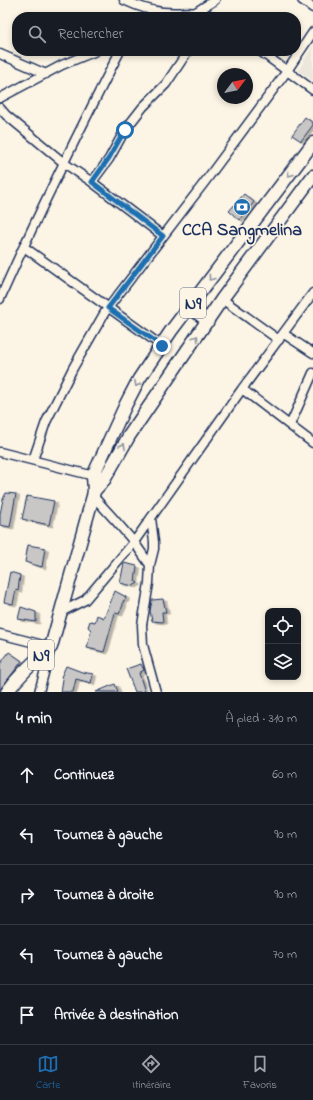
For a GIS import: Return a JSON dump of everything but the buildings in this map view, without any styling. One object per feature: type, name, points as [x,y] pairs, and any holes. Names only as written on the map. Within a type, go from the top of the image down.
[{"type":"highway","name":"N9","points":[[7,692],[13,683],[33,662],[51,647],[93,494],[126,404],[139,379],[190,307],[313,143]]},
{"type":"highway","name":"N9","points":[[99,478],[222,299],[313,176]]},
{"type":"highway","points":[[259,215],[276,226]]},
{"type":"highway","points":[[190,307],[208,321]]},
{"type":"street","points":[[124,0],[146,9],[164,12],[196,12],[214,0]]},
{"type":"street","points":[[302,0],[313,8]]},
{"type":"street","points":[[301,50],[313,32]]},
{"type":"street","points":[[0,54],[46,74]]},
{"type":"street","points":[[0,98],[62,65],[84,56]]},
{"type":"street","points":[[0,299],[3,283],[24,246],[118,56]]},
{"type":"street","points":[[92,182],[109,158],[125,130],[143,107],[166,84],[185,56]]},
{"type":"street","points":[[267,56],[313,90]]},
{"type":"street","points":[[33,460],[46,422],[73,368],[108,308],[297,56]]},
{"type":"street","points":[[0,108],[6,115],[64,163],[92,182],[163,236]]},
{"type":"street","points":[[24,246],[162,346]]},
{"type":"street","points":[[61,612],[85,600],[134,542],[242,389],[313,293]]},
{"type":"street","points":[[222,299],[281,337],[313,353]]},
{"type":"street","points":[[290,425],[313,373]]},
{"type":"street","points":[[242,389],[313,443]]},
{"type":"street","points":[[0,452],[99,478]]},
{"type":"street","points":[[93,494],[134,542],[150,565]]},
{"type":"street","points":[[152,518],[154,549],[150,565],[149,583],[142,625],[143,645],[156,692]]},
{"type":"street","points":[[0,634],[51,647],[39,692]]},
{"type":"shaded area","points":[[313,45],[313,81],[298,71]]},
{"type":"place","name":"CCA Sangmelina","points":[[242,207]]},
{"type":"route","points":[[125,130],[109,158],[92,182],[163,236],[108,308],[162,346]]}]
